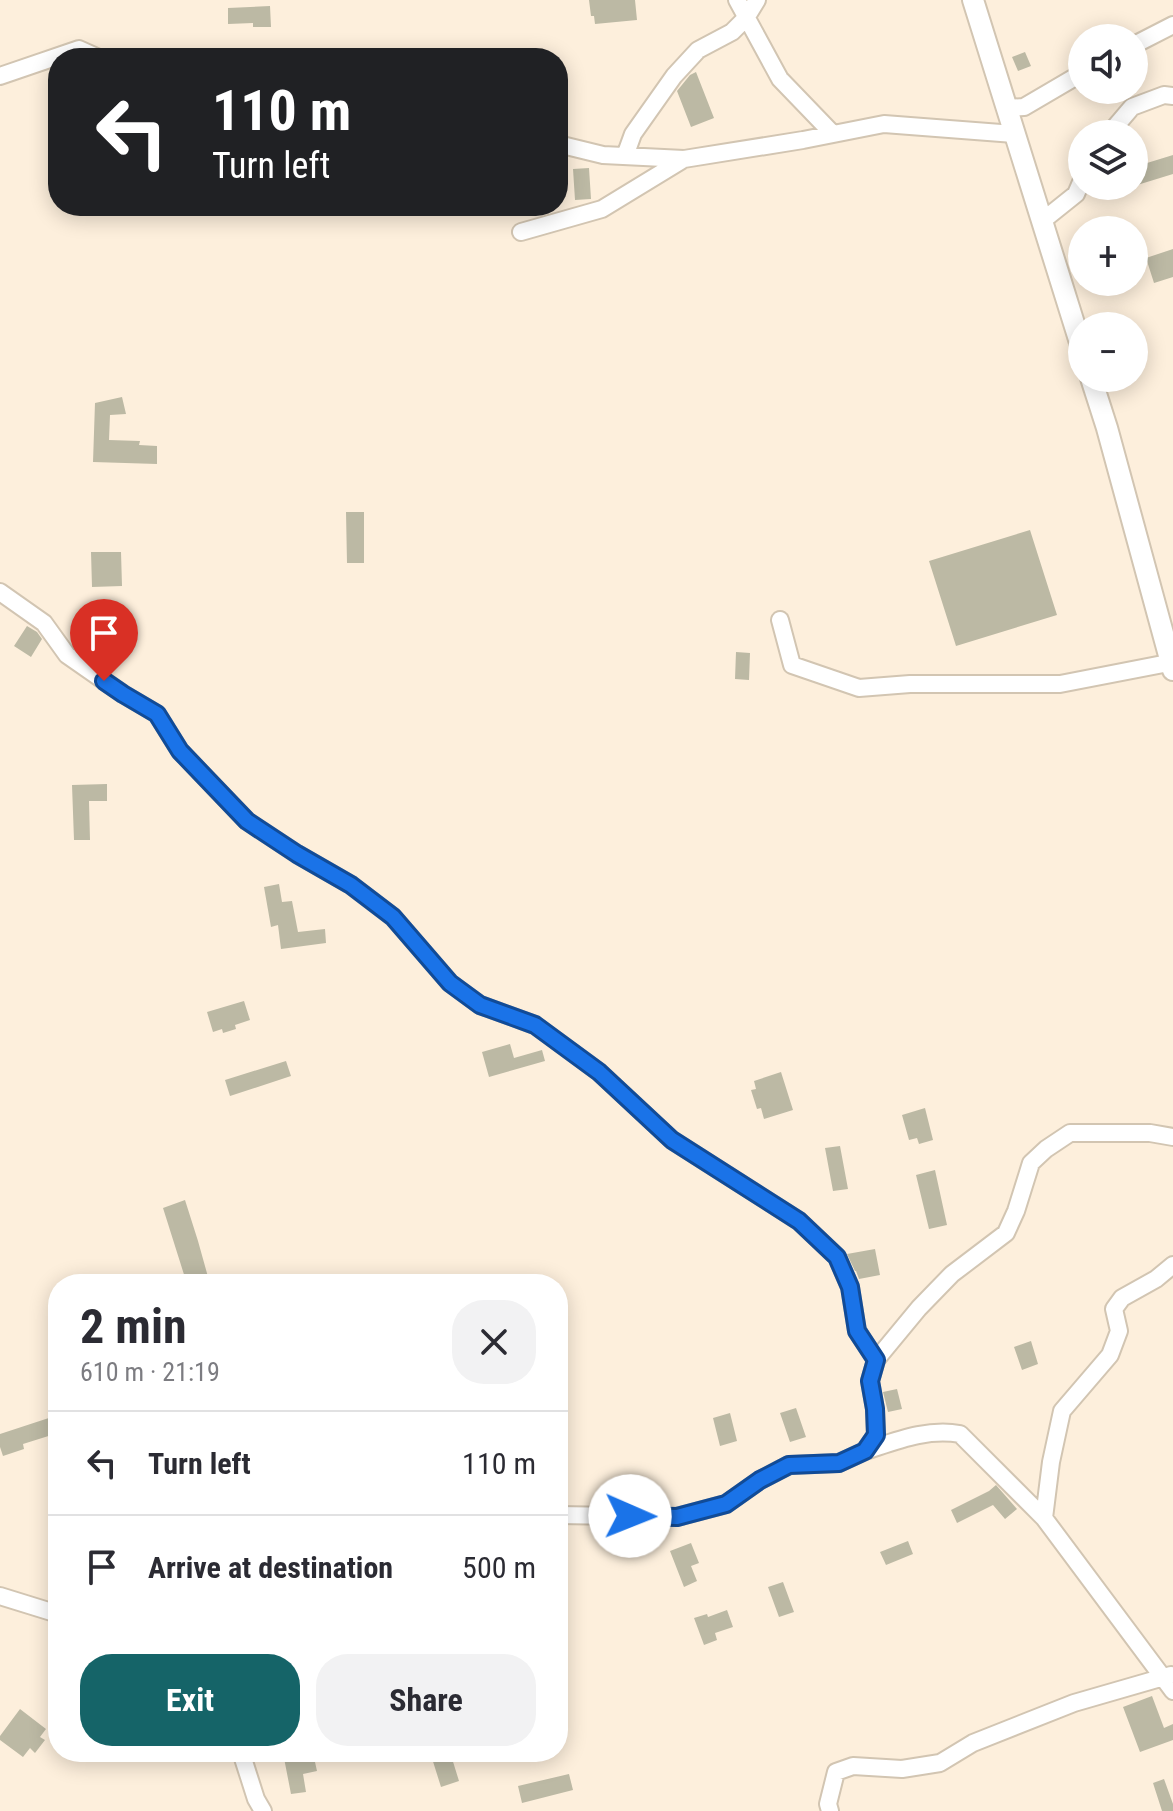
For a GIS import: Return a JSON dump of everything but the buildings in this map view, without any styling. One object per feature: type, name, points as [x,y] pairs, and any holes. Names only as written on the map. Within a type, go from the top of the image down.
[{"type":"street","points":[[737,0],[780,79],[833,134]]},
{"type":"street","points":[[625,156],[633,134],[674,76],[698,50],[732,32],[746,18],[757,0]]},
{"type":"street","points":[[973,0],[1070,312]]},
{"type":"street","points":[[1148,38],[1173,25]]},
{"type":"street","points":[[0,76],[48,60]]},
{"type":"street","points":[[1006,108],[1024,107],[1068,81]]},
{"type":"street","points":[[1121,120],[1132,107],[1170,91]]},
{"type":"street","points":[[568,146],[603,155],[684,159],[884,124],[1014,134]]},
{"type":"street","points":[[521,232],[602,209],[684,159]]},
{"type":"street","points":[[1041,222],[1068,200]]},
{"type":"street","points":[[780,620],[792,665],[859,688],[910,684],[1060,684],[1172,665],[1095,392]]},
{"type":"street","points":[[0,592],[44,623],[67,655],[157,714],[180,751],[247,821],[351,885],[393,917],[450,983],[480,1005],[535,1025],[599,1072],[672,1140],[799,1221],[837,1257],[850,1287],[857,1331],[876,1360]]},
{"type":"street","points":[[865,1451],[876,1435],[870,1381],[876,1360],[952,1274],[1006,1233],[1031,1163],[1070,1133],[1150,1133],[1173,1137]]},
{"type":"street","points":[[1044,1518],[1062,1411],[1110,1355],[1119,1331],[1114,1309],[1122,1298],[1156,1279],[1173,1265]]},
{"type":"street","points":[[568,1515],[677,1517],[726,1504],[760,1480],[789,1465],[839,1463],[916,1435],[944,1431],[960,1434],[1044,1518],[1168,1676],[1173,1691]]},
{"type":"street","points":[[0,1596],[48,1611]]},
{"type":"street","points":[[830,1811],[828,1804],[836,1772],[853,1766],[902,1769],[940,1763],[973,1743],[1074,1703],[1168,1676]]},
{"type":"street","points":[[244,1762],[263,1811]]},
{"type":"route","points":[[104,681],[157,714],[180,751],[247,821],[351,885],[393,917],[450,983],[480,1005],[535,1025],[599,1072],[672,1140],[799,1221],[837,1257],[850,1287],[857,1331],[876,1360],[870,1381],[876,1435],[865,1451],[839,1463],[789,1465],[760,1480],[726,1504],[677,1517],[630,1516]]}]
